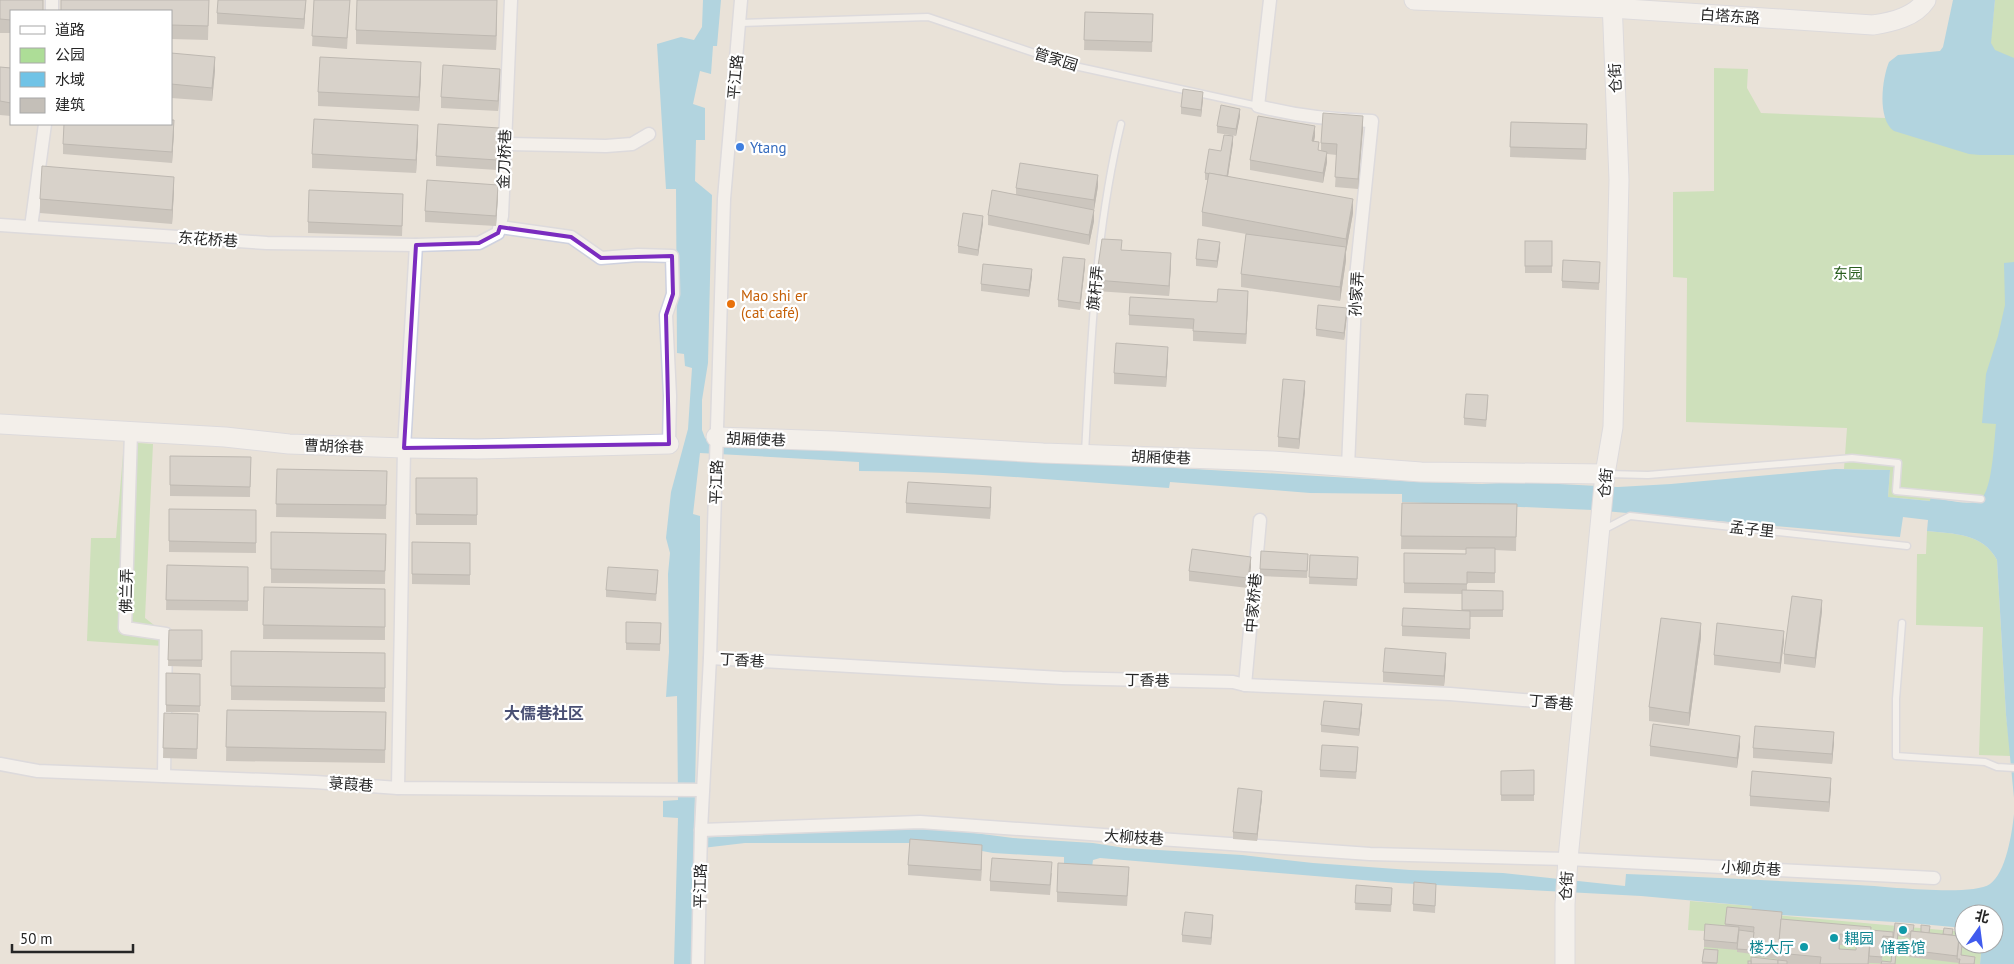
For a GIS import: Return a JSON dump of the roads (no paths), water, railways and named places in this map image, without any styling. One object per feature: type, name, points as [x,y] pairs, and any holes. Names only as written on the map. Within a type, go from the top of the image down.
[{"type":"street","name":"金刀桥巷","points":[[500,227],[511,0]]},
{"type":"street","name":"平江路","points":[[698,964],[701,839],[700,790],[710,658],[724,199],[741,0]]},
{"type":"street","points":[[1258,106],[1270,0]]},
{"type":"street","name":"白塔东路","points":[[1414,0],[1612,4],[1873,25],[1905,16],[1924,3]]},
{"type":"street","name":"仓街","points":[[1565,964],[1565,904],[1568,858],[1605,478],[1613,427],[1619,180],[1612,4]]},
{"type":"street","name":"管家园","points":[[1258,106],[1287,114],[1324,119],[1372,122]]},
{"type":"street","name":"孙家弄","points":[[1348,467],[1356,277],[1372,122]]},
{"type":"street","points":[[31,227],[45,125]]},
{"type":"street","points":[[505,144],[606,146],[632,144],[649,134]]},
{"type":"street","name":"东花桥巷","points":[[0,225],[267,243],[416,245]]},
{"type":"street","points":[[398,788],[404,448],[416,245],[478,243],[498,233],[500,227],[571,237],[601,258],[638,255],[672,256],[673,294],[666,315],[670,396],[669,444]]},
{"type":"street","name":"曹胡徐巷","points":[[0,424],[225,437],[289,444],[404,448],[478,449],[669,444]]},
{"type":"street","name":"佛兰弄","points":[[132,432],[125,628],[166,634],[164,776]]},
{"type":"street","name":"胡厢使巷","points":[[717,443],[834,440],[1085,455],[1272,461],[1421,472],[1605,478]]},
{"type":"street","name":"中家桥巷","points":[[1245,685],[1260,520]]},
{"type":"street","name":"丁香巷","points":[[710,658],[1062,678],[1233,682],[1245,685],[1450,694],[1584,705]]},
{"type":"street","name":"菉葭巷","points":[[0,764],[38,771],[315,782],[398,788],[700,790]]},
{"type":"street","name":"大柳枝巷","points":[[701,839],[920,822],[1370,854],[1568,858]]},
{"type":"street","name":"小柳贞巷","points":[[1568,858],[1934,878]]},
{"type":"lane","name":"管家园","points":[[740,23],[928,17],[1070,65],[1258,106]]},
{"type":"lane","name":"旗杆弄","points":[[1085,455],[1092,310],[1109,174],[1121,124]]},
{"type":"lane","points":[[1605,478],[1852,458],[1898,463],[1896,491],[1981,499]]},
{"type":"lane","name":"孟子里","points":[[1600,527],[1630,516],[1907,546]]},
{"type":"lane","points":[[1902,623],[1896,699],[1896,756],[1985,762],[1996,767],[2010,768]]},
{"type":"water","points":[[703,0],[721,0],[717,46],[713,46],[711,74],[700,71],[693,104],[705,108],[705,140],[696,140],[695,181],[712,195],[708,363],[702,400],[702,430],[705,438],[709,441],[1482,484],[1517,482],[1618,487],[1835,469],[1890,470],[1888,497],[1930,501],[1931,497],[1973,502],[1983,497],[1990,478],[1996,424],[1982,423],[1986,374],[2005,305],[2004,263],[2014,262],[2014,798],[2006,715],[1997,560],[1984,544],[1967,536],[1927,531],[1928,520],[1903,517],[1900,537],[1593,510],[1402,502],[1402,494],[1310,493],[1170,482],[1169,488],[975,475],[859,471],[859,462],[700,453],[693,514],[700,516],[694,838],[943,829],[1013,838],[1093,843],[1125,848],[1242,855],[1313,863],[1410,870],[1503,873],[1625,886],[1626,874],[1927,890],[1965,890],[1980,888],[1996,879],[2007,852],[2014,814],[2014,964],[1980,964],[1981,954],[2004,954],[2004,904],[1954,904],[1954,927],[1751,913],[1752,906],[1641,896],[1398,883],[1100,858],[1093,860],[1092,867],[1064,864],[1064,857],[993,853],[923,843],[745,843],[694,849],[692,964],[674,964],[678,818],[663,817],[663,801],[678,800],[677,696],[666,697],[669,652],[668,574],[670,553],[666,538],[671,492],[688,429],[692,368],[685,366],[684,354],[677,353],[676,189],[666,189],[657,44],[681,37],[694,40],[702,27]]},
{"type":"water","points":[[1953,0],[1995,0],[1991,43],[1995,50],[2014,58],[2014,155],[1969,154],[1894,131],[1885,118],[1882,98],[1884,78],[1889,62],[1898,55],[1940,51],[1943,47]]},
{"type":"place","name":"Ytang","points":[[740,147]]},
{"type":"place","name":"Mao shi er (cat café)","points":[[731,304]]},
{"type":"place","name":"储香馆","points":[[1903,930]]},
{"type":"place","name":"耦园","points":[[1834,938]]},
{"type":"place","name":"楼大厅","points":[[1804,947]]},
{"type":"district","name":"大儒巷社区","points":[[544,713]]},
{"type":"park label","name":"东园","points":[[1848,273]]}]
